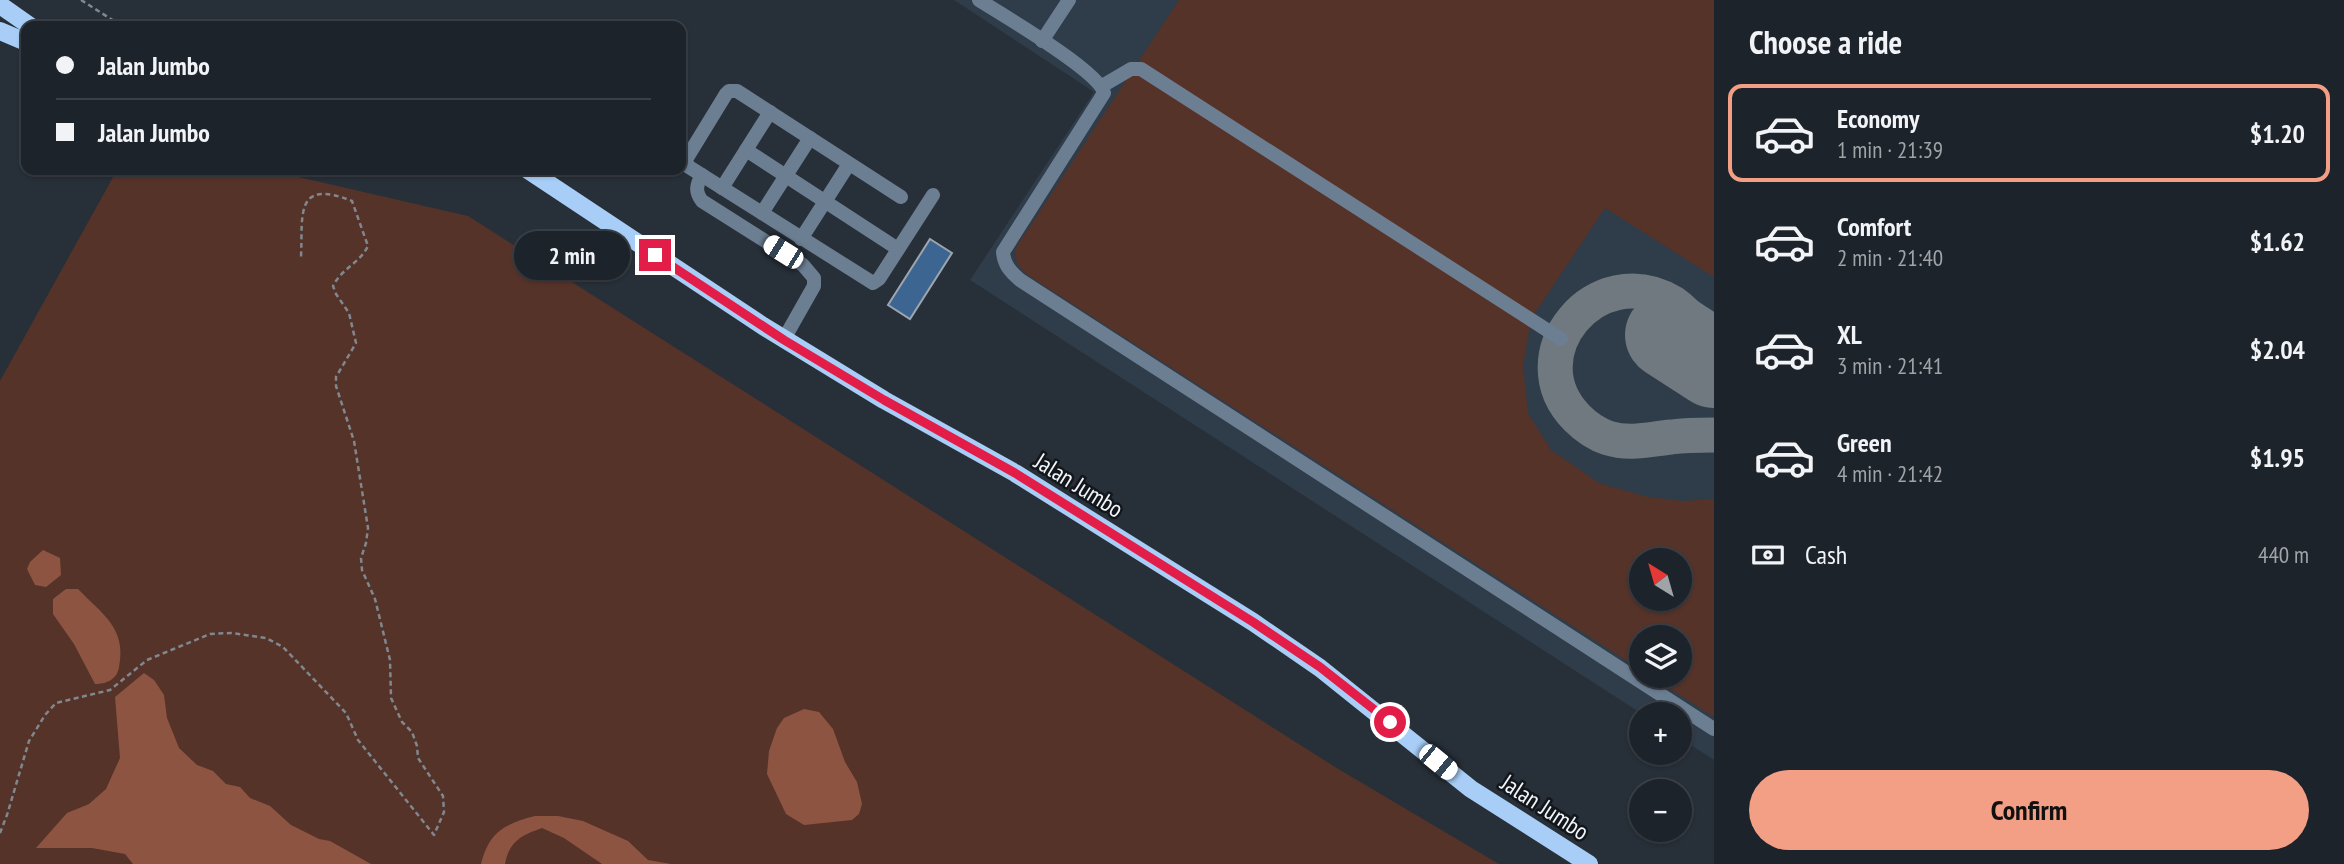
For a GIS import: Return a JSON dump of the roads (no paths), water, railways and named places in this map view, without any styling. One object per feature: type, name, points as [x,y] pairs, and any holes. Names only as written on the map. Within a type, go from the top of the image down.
[{"type":"main road","points":[[0,5],[23,21]]},
{"type":"main road","points":[[0,31],[21,41]]},
{"type":"main road","name":"Jalan Jumbo","points":[[536,175],[784,340],[884,400],[1015,473],[1253,622],[1320,667],[1471,789],[1589,864]]},
{"type":"lane","points":[[979,0],[1042,41],[1102,86],[1104,93],[1003,252],[1004,261],[1010,271],[1714,729]]},
{"type":"lane","points":[[1042,41],[1069,0]]},
{"type":"lane","points":[[1102,86],[1131,69],[1141,69],[1561,339]]},
{"type":"lane","points":[[686,156],[729,91],[737,91],[901,197]]},
{"type":"lane","points":[[722,188],[770,112]]},
{"type":"lane","points":[[762,213],[810,138]]},
{"type":"lane","points":[[746,150],[898,249]]},
{"type":"lane","points":[[686,160],[689,166],[702,175],[873,283],[933,195]]},
{"type":"lane","points":[[801,239],[849,164]]},
{"type":"lane","points":[[702,175],[697,188],[702,201],[803,265],[814,278],[814,286],[784,340]]}]
